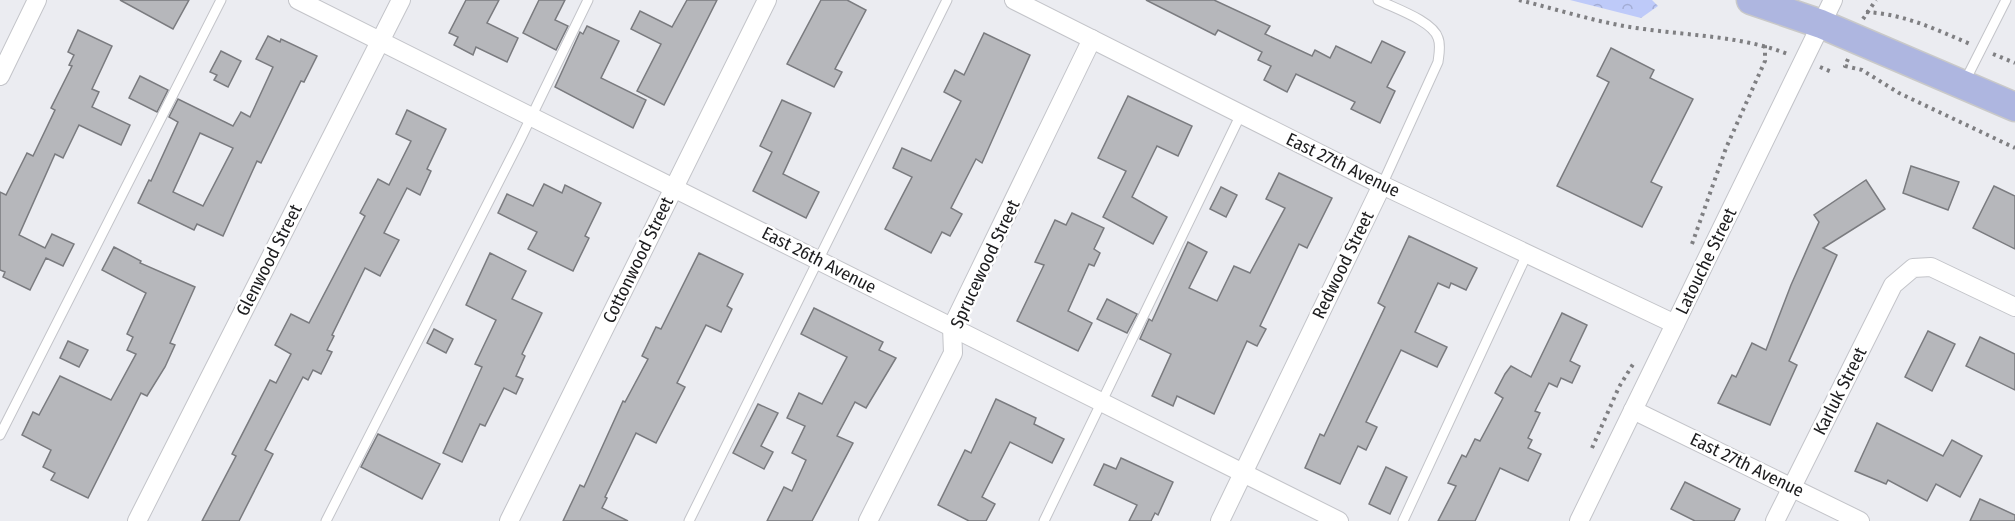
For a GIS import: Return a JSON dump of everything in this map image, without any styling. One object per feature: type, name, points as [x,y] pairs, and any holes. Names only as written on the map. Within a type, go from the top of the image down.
[{"type":"main road","points":[[1750,0],[1827,12],[1963,85],[2011,102]]},
{"type":"street","points":[[0,76],[37,0]]},
{"type":"street","name":"East 26th Avenue","points":[[298,0],[1339,521]]},
{"type":"street","name":"Glenwood Street","points":[[137,521],[401,0]]},
{"type":"street","name":"Cottonwood Street","points":[[509,521],[767,0]]},
{"type":"street","name":"East 27th Avenue","points":[[1014,0],[1382,185],[1675,324]]},
{"type":"street","name":"Latouche Street","points":[[1579,521],[1827,12]]},
{"type":"street","name":"Sprucewood Street","points":[[868,521],[953,353],[952,327],[1092,39]]},
{"type":"street","name":"Redwood Street","points":[[1220,521],[1382,185]]},
{"type":"street","name":"Karluk Street","points":[[1775,521],[1893,285],[1913,268],[1931,267],[2015,307]]},
{"type":"street","name":"East 27th Avenue","points":[[1633,410],[1860,521]]},
{"type":"lane","points":[[0,435],[221,0]]},
{"type":"lane","points":[[326,521],[588,0]]},
{"type":"lane","points":[[689,521],[948,0]]},
{"type":"lane","name":"Redwood Street","points":[[1378,0],[1432,26],[1438,36],[1440,46],[1438,62],[1382,185]]},
{"type":"lane","points":[[1963,85],[2006,0]]},
{"type":"lane","points":[[1044,521],[1241,114]]},
{"type":"lane","points":[[1403,521],[1527,254]]},
{"type":"path","points":[[1519,0],[1642,29],[1730,38],[1765,45],[1765,61],[1726,148],[1691,246]]},
{"type":"path","points":[[1876,0],[1865,12],[1890,13],[1910,18],[2015,63]]},
{"type":"path","points":[[1845,66],[1862,70],[1899,93],[2015,148]]},
{"type":"green space","points":[[1570,0],[1652,0],[1658,6],[1641,18]]},
{"type":"building","points":[[120,0],[189,0],[173,29]]},
{"type":"building","points":[[466,0],[499,0],[487,23],[518,38],[507,62],[476,47],[473,55],[454,45],[458,37],[449,33]]},
{"type":"building","points":[[539,0],[565,0],[555,20],[568,26],[556,50],[523,33]]},
{"type":"building","points":[[687,0],[717,0],[664,105],[637,91],[661,44],[631,29],[640,11],[672,27]]},
{"type":"building","points":[[821,0],[847,0],[866,10],[835,69],[842,72],[834,87],[787,64]]},
{"type":"building","points":[[1146,0],[1214,0],[1270,26],[1265,34],[1312,56],[1315,50],[1330,58],[1336,46],[1371,63],[1382,41],[1405,52],[1387,87],[1395,91],[1380,123],[1351,109],[1355,102],[1296,74],[1287,92],[1264,80],[1271,66],[1258,60],[1262,52],[1218,30],[1215,35]]},
{"type":"building","points":[[587,26],[619,41],[601,78],[646,100],[633,128],[555,87],[580,32],[583,34]]},
{"type":"building","points":[[78,30],[112,46],[92,89],[99,92],[92,107],[130,125],[121,145],[79,125],[63,158],[55,154],[19,235],[45,248],[52,234],[74,244],[63,266],[46,258],[30,290],[3,277],[5,272],[0,270],[0,192],[6,195],[27,153],[33,156],[55,110],[51,108],[72,66],[69,65],[74,55],[68,52]]},
{"type":"building","points":[[984,33],[1030,55],[982,163],[976,159],[951,208],[962,214],[950,236],[942,232],[931,253],[885,229],[912,177],[893,168],[902,148],[931,161],[961,101],[944,92],[955,70],[964,75]]},
{"type":"building","points":[[268,36],[280,42],[281,39],[317,56],[304,82],[301,81],[261,163],[257,161],[223,236],[197,224],[194,230],[138,203],[149,180],[151,181],[178,122],[169,117],[178,99],[233,126],[241,112],[250,117],[273,67],[256,59]],"holes":[[[200,133],[233,148],[203,206],[173,192]]]},
{"type":"building","points":[[1611,48],[1654,70],[1650,78],[1693,99],[1651,182],[1662,187],[1642,227],[1557,186],[1609,82],[1597,76]]},
{"type":"building","points":[[221,51],[241,61],[228,87],[214,80],[217,75],[210,72]]},
{"type":"building","points":[[140,76],[168,90],[157,112],[129,98]]},
{"type":"building","points":[[1128,96],[1192,126],[1178,156],[1157,146],[1132,197],[1167,217],[1153,244],[1103,217],[1126,171],[1098,158]]},
{"type":"building","points":[[782,100],[811,113],[783,174],[819,192],[806,218],[753,191],[772,152],[760,146]]},
{"type":"building","points":[[407,110],[446,129],[427,169],[431,171],[420,195],[407,188],[384,233],[399,240],[380,276],[365,268],[332,335],[334,336],[327,350],[332,352],[321,374],[313,370],[308,380],[303,377],[265,450],[273,454],[239,521],[202,521],[236,456],[232,454],[270,380],[276,383],[291,354],[275,345],[291,314],[309,323],[365,216],[360,213],[378,179],[389,185],[411,141],[396,134]]},
{"type":"building","points":[[1911,166],[1959,182],[1948,210],[1903,193]]},
{"type":"building","points":[[1279,173],[1332,198],[1307,248],[1299,244],[1260,326],[1266,329],[1257,346],[1247,341],[1214,414],[1177,396],[1173,406],[1152,396],[1171,354],[1140,339],[1149,319],[1152,321],[1188,242],[1207,252],[1189,288],[1217,301],[1234,266],[1250,273],[1285,208],[1266,199]]},
{"type":"building","points":[[1866,180],[1885,209],[1823,248],[1837,255],[1789,361],[1797,365],[1770,425],[1718,403],[1732,375],[1736,377],[1752,343],[1766,350],[1819,222],[1814,215]]},
{"type":"building","points":[[544,184],[562,193],[565,185],[601,203],[585,236],[589,238],[573,271],[528,249],[537,232],[498,213],[507,194],[533,206]]},
{"type":"building","points":[[1994,186],[2015,196],[2015,249],[1973,228]]},
{"type":"building","points":[[1221,187],[1237,195],[1226,217],[1210,209]]},
{"type":"building","points":[[1072,213],[1104,228],[1094,249],[1100,253],[1094,266],[1089,264],[1068,311],[1092,323],[1078,351],[1017,321],[1044,265],[1035,262],[1055,220],[1066,225]]},
{"type":"building","points":[[1409,236],[1477,268],[1466,290],[1451,283],[1449,288],[1438,283],[1415,332],[1447,347],[1437,367],[1401,350],[1366,422],[1377,427],[1366,450],[1358,446],[1340,484],[1305,468],[1320,434],[1324,436],[1385,307],[1378,303]]},
{"type":"building","points":[[114,247],[141,261],[140,263],[195,287],[170,343],[175,345],[165,367],[147,396],[141,393],[88,498],[51,480],[55,473],[43,467],[51,450],[22,435],[33,412],[39,415],[60,376],[111,400],[136,354],[127,350],[133,337],[127,334],[146,293],[102,270]]},
{"type":"building","points":[[490,253],[526,271],[512,299],[542,313],[522,354],[525,356],[516,376],[523,379],[516,394],[504,388],[485,426],[480,424],[462,462],[443,453],[482,367],[475,364],[496,320],[466,305]]},
{"type":"building","points":[[699,253],[743,274],[727,306],[732,309],[721,332],[706,325],[677,383],[685,387],[656,443],[636,433],[605,497],[607,498],[602,508],[628,521],[563,521],[580,485],[584,487],[623,401],[625,402],[648,359],[642,356],[656,327],[661,329]]},
{"type":"building","points":[[1107,299],[1137,314],[1127,333],[1097,319]]},
{"type":"building","points":[[814,308],[883,342],[879,350],[896,358],[866,408],[855,402],[837,436],[853,443],[812,521],[767,521],[784,487],[792,491],[806,460],[792,453],[805,426],[787,418],[799,393],[822,404],[847,357],[801,334]]},
{"type":"building","points":[[1562,313],[1587,325],[1570,361],[1580,366],[1572,383],[1561,378],[1557,387],[1549,383],[1535,411],[1540,413],[1528,438],[1532,440],[1528,448],[1541,454],[1528,481],[1500,468],[1475,521],[1438,521],[1456,486],[1448,483],[1462,455],[1466,457],[1475,439],[1480,441],[1503,398],[1495,393],[1505,374],[1511,366],[1531,377]]},
{"type":"building","points":[[434,329],[453,339],[446,353],[427,343]]},
{"type":"building","points":[[1928,331],[1955,344],[1932,391],[1905,377]]},
{"type":"building","points":[[1980,337],[2015,354],[2015,390],[1966,366]]},
{"type":"building","points":[[68,341],[88,350],[79,367],[60,358]]},
{"type":"building","points":[[996,399],[1036,418],[1034,424],[1064,439],[1052,463],[1010,442],[982,497],[995,504],[986,521],[969,521],[938,505],[965,450],[971,453]]},
{"type":"building","points":[[758,404],[778,413],[761,446],[773,452],[764,469],[733,453]]},
{"type":"building","points":[[1877,423],[1943,456],[1952,440],[1982,456],[1960,497],[1936,484],[1927,501],[1888,480],[1886,484],[1855,471]]},
{"type":"building","points":[[378,434],[440,464],[422,499],[361,467]]},
{"type":"building","points":[[1121,458],[1173,482],[1158,515],[1155,513],[1151,521],[1129,521],[1137,505],[1094,485],[1104,464],[1116,469]]},
{"type":"building","points":[[1386,467],[1407,477],[1390,514],[1369,504]]},
{"type":"building","points":[[1685,482],[1740,509],[1734,521],[1695,521],[1671,509]]},
{"type":"building","points":[[1980,499],[2015,515],[2015,521],[1970,521]]}]
